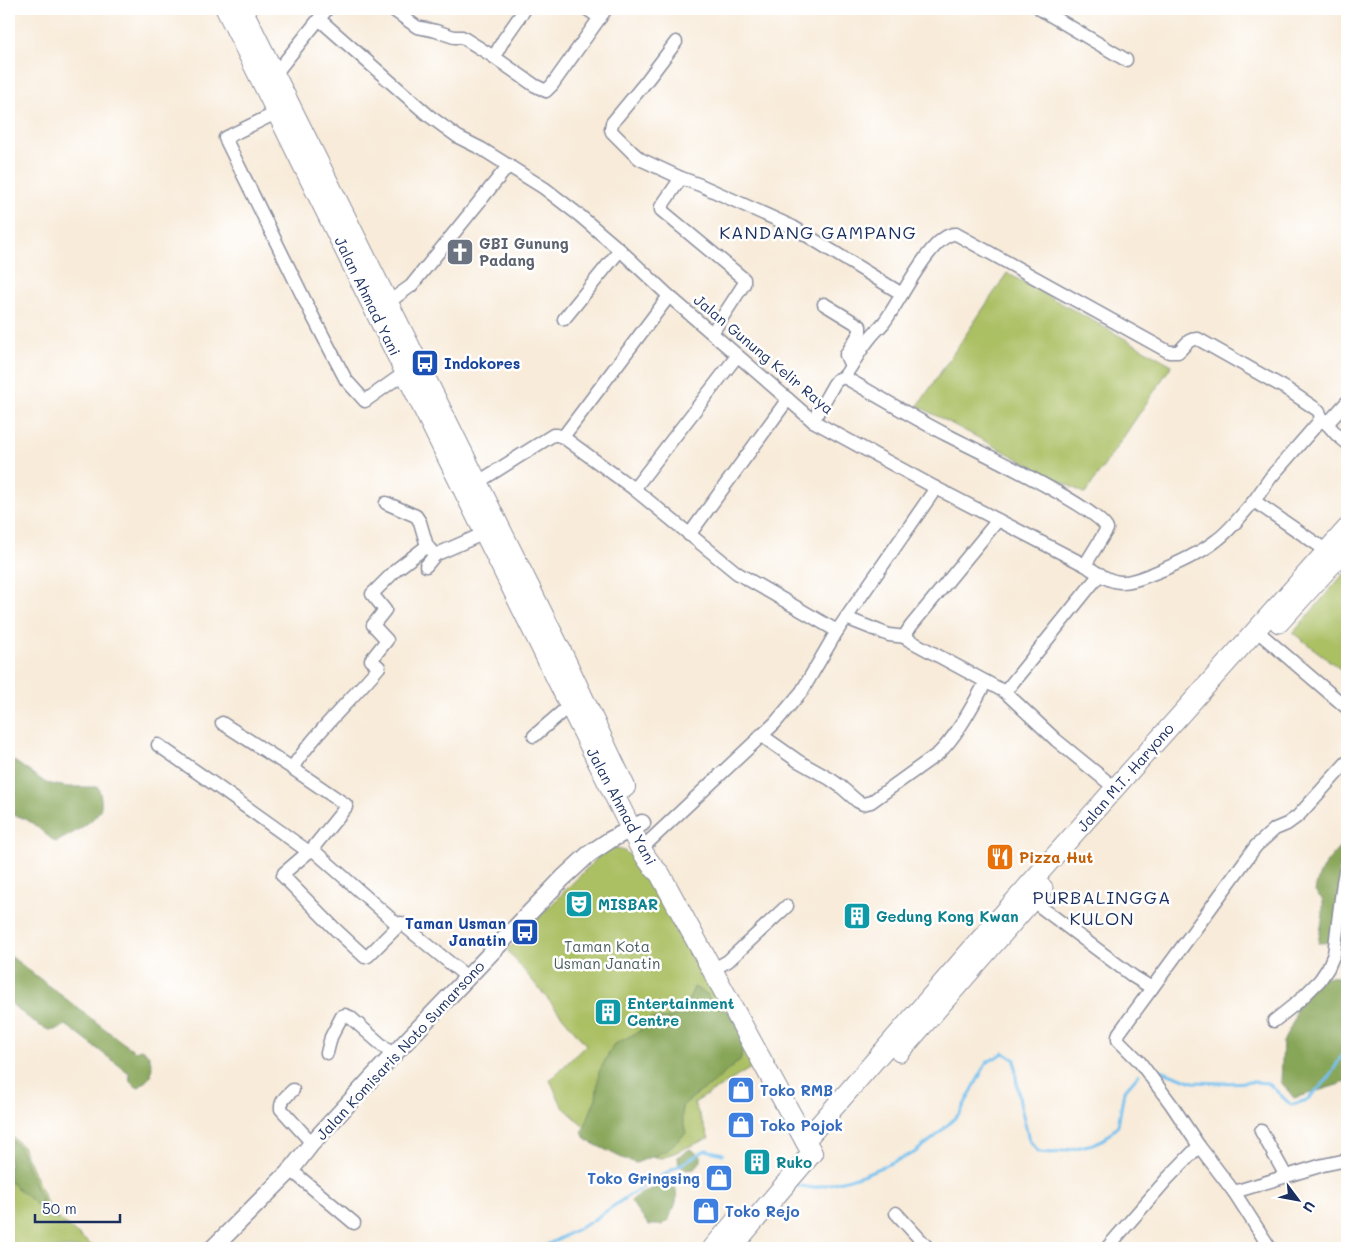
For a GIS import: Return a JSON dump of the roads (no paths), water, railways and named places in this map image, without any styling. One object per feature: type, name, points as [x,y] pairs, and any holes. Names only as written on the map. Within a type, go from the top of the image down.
[{"type":"main road","name":"Jalan Ahmad Yani","points":[[226,9],[284,108],[471,487],[560,650],[641,836]]},
{"type":"main road","name":"Jalan Ahmad Yani","points":[[242,9],[275,74],[284,108]]},
{"type":"main road","name":"Jalan Ahmad Yani","points":[[471,487],[485,533],[570,706],[641,836],[659,863],[660,874],[808,1147]]},
{"type":"main road","name":"Jalan M.T. Haryono","points":[[808,1147],[958,964],[1027,896],[1202,708],[1347,528]]},
{"type":"main road","name":"Jalan M.T. Haryono","points":[[1027,896],[1115,788],[1261,634],[1347,548]]},
{"type":"main road","points":[[718,1248],[808,1147]]},
{"type":"street","points":[[392,9],[417,27],[454,37],[462,36],[546,90],[552,85],[603,13],[587,9]]},
{"type":"street","points":[[494,57],[525,9]]},
{"type":"street","points":[[1040,9],[1057,13],[1126,60]]},
{"type":"street","points":[[275,74],[323,14]]},
{"type":"street","name":"Jalan Gunung Kelir Raya","points":[[323,14],[428,115],[458,137],[509,165],[544,188],[582,217],[669,296],[807,416],[936,488],[1112,580],[1124,583],[1146,576],[1182,561],[1218,540],[1254,501],[1271,477],[1315,427],[1347,402]]},
{"type":"street","points":[[676,42],[612,123],[612,132],[636,155],[680,178],[700,185],[793,227],[898,292]]},
{"type":"street","points":[[284,108],[225,138],[288,267],[346,380],[365,401],[383,389],[417,378]]},
{"type":"street","points":[[382,306],[411,286],[509,165]]},
{"type":"street","points":[[680,178],[661,207],[661,210],[744,279],[744,284],[712,333]]},
{"type":"street","points":[[807,416],[837,380],[844,377],[849,362],[886,321],[898,292],[935,247],[947,236],[956,234],[1169,352],[1178,352],[1190,340],[1198,339],[1285,388],[1319,411],[1337,435],[1347,443]]},
{"type":"street","points":[[564,319],[620,250]]},
{"type":"street","points":[[563,438],[669,296]]},
{"type":"street","points":[[824,304],[861,328],[847,353],[849,362]]},
{"type":"street","points":[[634,489],[737,356]]},
{"type":"street","points":[[844,377],[946,435],[1020,472],[1066,498],[1104,523],[1107,528],[1085,565]]},
{"type":"street","points":[[689,535],[788,400]]},
{"type":"street","points":[[471,487],[552,435],[563,438],[634,489],[737,573],[837,630]]},
{"type":"street","points":[[641,836],[762,736],[775,723],[802,691],[837,630],[936,488]]},
{"type":"street","points":[[1254,501],[1327,551]]},
{"type":"street","points":[[386,502],[416,516],[420,522],[431,551],[426,566]]},
{"type":"street","points":[[906,637],[911,626],[998,520]]},
{"type":"street","points":[[292,768],[318,734],[379,667],[371,660],[387,640],[372,625],[385,610],[372,594],[397,569],[431,551],[485,533]]},
{"type":"street","points":[[1005,692],[1100,574]]},
{"type":"street","points":[[846,618],[889,635],[906,637],[910,641],[1005,692],[1056,740],[1115,788]]},
{"type":"street","points":[[1261,634],[1347,708]]},
{"type":"street","points":[[762,736],[798,761],[840,786],[857,801],[866,804],[872,802],[946,746],[986,682]]},
{"type":"street","points":[[534,736],[570,706]]},
{"type":"street","points":[[222,723],[292,768],[346,806],[310,851],[284,874],[283,878],[366,957],[401,923],[467,977]]},
{"type":"street","points":[[158,745],[310,851],[398,925]]},
{"type":"street","points":[[1270,1248],[1234,1192],[1199,1146],[1171,1104],[1139,1061],[1118,1040],[1118,1036],[1256,846],[1275,829],[1287,824],[1298,816],[1347,762]]},
{"type":"street","name":"Jalan Komisaris Noto Sumarsono","points":[[213,1248],[291,1170],[312,1143],[393,1055],[563,878],[582,860],[610,840],[641,836]]},
{"type":"street","points":[[1274,1021],[1299,1001],[1320,980],[1328,968],[1334,954],[1347,862]]},
{"type":"street","points":[[1027,896],[1134,977],[1152,988]]},
{"type":"street","points":[[712,970],[728,961],[787,906]]},
{"type":"street","points":[[327,1053],[333,1031],[342,1016],[345,1015],[350,1017],[393,1055]]},
{"type":"street","points":[[293,1090],[282,1100],[281,1109],[312,1143]]},
{"type":"street","points":[[1261,1131],[1286,1176]]},
{"type":"street","points":[[1106,1248],[1199,1146]]},
{"type":"street","points":[[1234,1192],[1323,1165],[1347,1160]]},
{"type":"street","points":[[291,1170],[354,1222]]},
{"type":"street","points":[[896,1213],[928,1248]]},
{"type":"waterway","points":[[1155,1068],[1193,1082],[1268,1083],[1291,1105],[1307,1100],[1328,1079],[1347,1047]]},
{"type":"waterway","points":[[796,1185],[813,1188],[850,1179],[914,1153],[935,1137],[960,1113],[987,1062],[1004,1053],[1015,1060],[1020,1103],[1029,1140],[1039,1152],[1054,1153],[1093,1144],[1104,1139],[1118,1126],[1124,1091],[1139,1074]]},
{"type":"waterway","points":[[541,1248],[589,1223],[631,1194],[706,1150],[723,1154]]},
{"type":"place","name":"GBI Gunung Padang","points":[[460,252]]},
{"type":"place","name":"Indokores","points":[[425,363]]},
{"type":"place","name":"Pizza Hut","points":[[1000,857]]},
{"type":"place","name":"MISBAR","points":[[579,904]]},
{"type":"place","name":"Gedung Kong Kwan","points":[[857,916]]},
{"type":"place","name":"Taman Usman Janatin","points":[[525,932]]},
{"type":"place","name":"Entertainment Centre","points":[[608,1012]]},
{"type":"place","name":"Toko RMB","points":[[741,1090]]},
{"type":"place","name":"Toko Pojok","points":[[741,1125]]},
{"type":"place","name":"Ruko","points":[[757,1162]]},
{"type":"place","name":"Toko Gringsing","points":[[719,1178]]},
{"type":"place","name":"Toko Rejo","points":[[706,1211]]},
{"type":"district","name":"KANDANG GAMPANG","points":[[818,232]]},
{"type":"district","name":"PURBALINGGA KULON","points":[[1102,908]]},
{"type":"park label","name":"Taman Kota Usman Janatin","points":[[607,954]]}]
